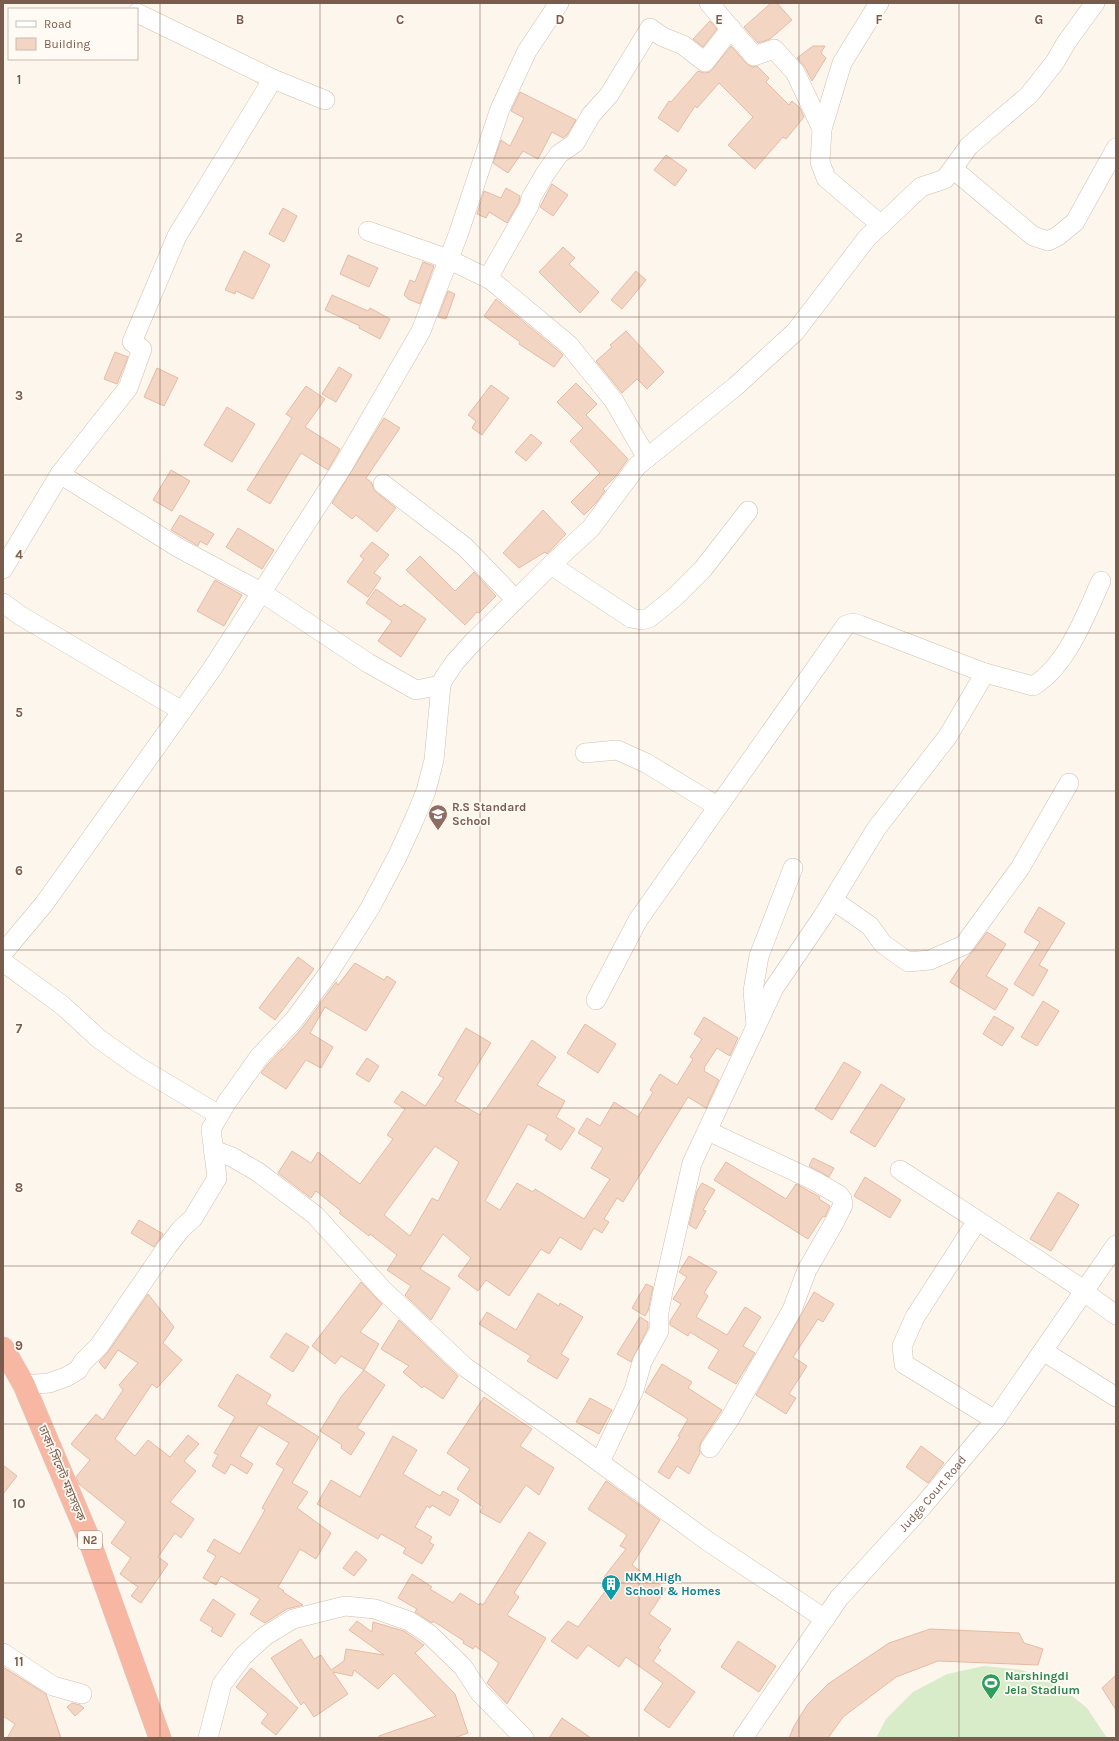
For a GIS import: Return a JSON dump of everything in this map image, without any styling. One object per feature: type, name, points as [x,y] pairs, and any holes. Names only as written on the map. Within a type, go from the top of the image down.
[{"type":"highway","name":"ঢাকা-সিলেট মহাসড়ক","points":[[3,1348],[24,1385],[87,1534],[160,1738]]},
{"type":"street","points":[[3,953],[44,904],[212,669],[343,466],[420,331],[448,259],[500,109],[527,51],[559,3]]},
{"type":"street","points":[[709,3],[754,56],[774,49],[795,72],[822,130]]},
{"type":"street","points":[[879,3],[842,63],[822,130],[820,162],[826,178],[881,225]]},
{"type":"street","points":[[24,1385],[49,1383],[66,1377],[78,1370],[99,1346],[166,1247],[192,1218],[214,1184],[217,1178],[211,1128],[226,1102],[259,1057],[294,1020],[330,971],[370,908],[397,857],[426,791],[434,760],[441,685],[455,662],[515,599],[592,528],[637,466],[730,391],[795,332],[867,238],[921,187],[945,179],[969,146],[1029,95],[1095,3]]},
{"type":"street","points":[[138,13],[273,79],[325,100]]},
{"type":"street","points":[[488,278],[530,206],[531,198],[545,174],[559,154],[575,143],[591,115],[609,95],[650,28],[663,37],[683,45],[705,62],[731,28]]},
{"type":"street","points":[[3,569],[60,474],[128,388],[142,350],[132,342],[177,236],[273,79]]},
{"type":"street","points":[[953,169],[1034,236],[1048,240],[1058,236],[1075,222],[1116,148]]},
{"type":"street","points":[[368,231],[448,259],[488,278],[569,345],[614,401],[648,458]]},
{"type":"street","points":[[60,474],[179,548],[261,592],[368,663],[416,690],[441,685]]},
{"type":"street","points":[[383,484],[465,547],[515,599]]},
{"type":"street","points":[[551,565],[631,618],[642,620],[649,618],[675,597],[703,569],[748,511]]},
{"type":"street","points":[[596,1000],[638,920],[846,625],[853,623],[860,625],[985,673],[1033,686],[1041,681],[1071,647],[1101,582]]},
{"type":"street","points":[[3,604],[182,711]]},
{"type":"street","points":[[600,1462],[634,1390],[642,1362],[658,1331],[659,1312],[692,1163],[774,988],[833,900],[876,829],[948,736],[985,673]]},
{"type":"street","points":[[585,753],[617,750],[646,763],[717,806]]},
{"type":"street","points":[[833,900],[870,926],[883,944],[908,962],[930,960],[964,946],[1020,868],[1069,783]]},
{"type":"street","points":[[756,1026],[753,991],[759,956],[793,868]]},
{"type":"street","points":[[3,962],[62,1005],[98,1038],[126,1058],[219,1115]]},
{"type":"street","points":[[708,1131],[815,1181],[839,1195],[842,1199],[843,1205],[807,1270],[792,1310],[729,1420],[710,1448]]},
{"type":"street","points":[[213,1150],[232,1156],[258,1172],[315,1215],[383,1290],[465,1367],[600,1462],[709,1542],[825,1619]]},
{"type":"street","points":[[900,1170],[1084,1290],[1084,1292],[1116,1315]]},
{"type":"street","points":[[977,1221],[915,1317],[902,1346],[904,1364],[995,1420]]},
{"type":"street","name":"Judge Court Road","points":[[743,1738],[839,1598],[922,1507],[995,1420],[1116,1245]]},
{"type":"street","points":[[1043,1351],[1116,1398]]},
{"type":"street","points":[[208,1738],[222,1684],[243,1656],[265,1636],[293,1619],[345,1606],[375,1609],[409,1621],[429,1634],[463,1668],[480,1693],[524,1738]]},
{"type":"street","points":[[3,1653],[53,1686],[82,1694]]},
{"type":"green space","name":"Narshingdi Jela Stadium","points":[[984,1666],[1022,1670],[1057,1684],[1087,1708],[1107,1738],[876,1738],[886,1719],[913,1692],[947,1674]]},
{"type":"building","points":[[771,3],[777,3],[792,20],[770,39],[758,43],[744,27]]},
{"type":"building","points":[[710,21],[717,29],[703,47],[693,39]]},
{"type":"building","points":[[731,46],[746,63],[752,67],[757,66],[769,78],[766,82],[789,105],[792,101],[800,108],[804,117],[786,139],[783,137],[755,169],[728,145],[753,117],[719,83],[697,108],[695,106],[678,132],[658,118],[669,101],[671,102],[698,71],[704,73],[710,72]]},
{"type":"building","points":[[813,46],[825,46],[821,53],[826,58],[812,81],[805,67],[797,58]]},
{"type":"building","points":[[520,92],[576,120],[567,135],[563,138],[552,132],[538,159],[523,151],[508,173],[493,163],[501,140],[510,146],[524,118],[511,111]]},
{"type":"building","points":[[666,155],[687,170],[675,186],[654,170]]},
{"type":"building","points":[[552,184],[568,195],[553,216],[540,207]]},
{"type":"building","points":[[506,188],[520,196],[519,202],[507,223],[489,212],[486,218],[477,214],[484,191],[501,198]]},
{"type":"building","points":[[283,208],[297,216],[284,242],[269,234]]},
{"type":"building","points":[[563,247],[575,258],[569,264],[599,292],[580,313],[539,272]]},
{"type":"building","points":[[244,251],[270,265],[253,299],[236,291],[235,294],[225,290]]},
{"type":"building","points":[[348,255],[378,268],[369,287],[340,274]]},
{"type":"building","points":[[423,262],[434,266],[420,304],[408,299],[404,295],[410,280],[415,282]]},
{"type":"building","points":[[636,271],[646,280],[622,309],[611,300]]},
{"type":"building","points":[[448,291],[455,294],[446,319],[438,317]]},
{"type":"building","points":[[332,295],[368,311],[370,308],[390,319],[380,339],[359,328],[360,326],[325,310]]},
{"type":"building","points":[[496,299],[563,355],[554,367],[519,344],[520,342],[484,316]]},
{"type":"building","points":[[626,331],[664,372],[647,389],[637,379],[622,393],[596,361],[612,347],[610,345]]},
{"type":"building","points":[[115,352],[128,357],[117,384],[104,379]]},
{"type":"building","points":[[339,367],[352,375],[336,402],[322,394]]},
{"type":"building","points":[[157,368],[178,378],[164,406],[144,397]]},
{"type":"building","points":[[576,383],[597,404],[586,415],[628,459],[615,477],[603,489],[605,491],[596,503],[584,515],[571,502],[600,473],[570,441],[583,428],[557,402]]},
{"type":"building","points":[[491,385],[509,398],[482,435],[472,428],[476,421],[468,415]]},
{"type":"building","points":[[306,386],[325,399],[305,427],[340,449],[328,470],[301,453],[270,504],[247,490],[292,418],[286,414]]},
{"type":"building","points":[[227,407],[255,424],[232,462],[204,445]]},
{"type":"building","points":[[384,418],[400,428],[366,478],[372,483],[376,492],[396,508],[377,532],[356,515],[352,519],[332,503]]},
{"type":"building","points":[[531,434],[542,443],[526,461],[515,452]]},
{"type":"building","points":[[171,470],[190,481],[172,511],[153,500]]},
{"type":"building","points":[[543,510],[566,534],[547,554],[545,552],[519,568],[503,553]]},
{"type":"building","points":[[180,515],[214,534],[207,545],[200,541],[198,546],[171,530]]},
{"type":"building","points":[[238,528],[274,550],[262,569],[226,547]]},
{"type":"building","points":[[372,542],[389,555],[374,573],[381,578],[368,597],[347,582],[364,559],[360,556]]},
{"type":"building","points":[[420,556],[455,591],[474,572],[496,596],[479,613],[477,612],[465,625],[406,570]]},
{"type":"building","points":[[215,580],[242,595],[224,626],[197,611]]},
{"type":"building","points":[[376,589],[401,607],[404,604],[426,619],[401,657],[378,641],[392,621],[366,603]]},
{"type":"building","points":[[1039,907],[1065,923],[1039,965],[1048,970],[1033,996],[1014,984],[1040,942],[1024,932]]},
{"type":"building","points":[[987,932],[1006,944],[986,976],[1008,989],[995,1010],[950,982],[963,962]]},
{"type":"building","points":[[298,957],[314,969],[275,1020],[259,1008]]},
{"type":"building","points":[[355,963],[384,980],[387,976],[396,982],[366,1031],[325,1007],[310,1033],[333,1047],[321,1068],[306,1060],[286,1089],[261,1073],[303,1027],[336,982],[338,985]]},
{"type":"building","points":[[1043,1001],[1059,1011],[1037,1046],[1021,1037]]},
{"type":"building","points":[[994,1016],[1014,1028],[1002,1046],[983,1034]]},
{"type":"building","points":[[704,1017],[738,1038],[730,1056],[717,1048],[704,1068],[704,1071],[719,1080],[706,1108],[688,1097],[623,1202],[617,1198],[604,1219],[609,1222],[602,1233],[594,1228],[581,1250],[560,1237],[549,1254],[541,1249],[509,1296],[486,1280],[478,1291],[458,1276],[471,1258],[443,1234],[420,1269],[450,1288],[431,1320],[405,1295],[411,1286],[387,1270],[397,1255],[339,1213],[341,1211],[316,1191],[311,1198],[278,1173],[292,1151],[311,1163],[318,1152],[360,1184],[393,1139],[387,1135],[405,1109],[394,1102],[402,1091],[425,1106],[444,1078],[438,1075],[466,1028],[491,1043],[455,1101],[480,1115],[484,1107],[486,1109],[532,1040],[556,1057],[537,1085],[565,1101],[556,1117],[575,1129],[561,1150],[545,1140],[548,1135],[528,1124],[485,1201],[500,1210],[517,1183],[533,1192],[535,1189],[584,1219],[610,1179],[591,1168],[603,1148],[578,1133],[587,1118],[600,1126],[614,1102],[638,1117],[653,1092],[650,1090],[660,1074],[677,1085],[693,1059],[690,1057],[702,1039],[694,1034]],"holes":[[[435,1146],[459,1162],[438,1201],[432,1198],[410,1236],[384,1215]]]},
{"type":"building","points":[[585,1024],[616,1044],[598,1073],[567,1053]]},
{"type":"building","points":[[367,1058],[379,1066],[369,1082],[356,1074]]},
{"type":"building","points":[[844,1062],[861,1072],[832,1120],[815,1109]]},
{"type":"building","points":[[881,1084],[905,1099],[875,1147],[850,1132]]},
{"type":"building","points":[[813,1158],[834,1168],[829,1177],[809,1166]]},
{"type":"building","points":[[726,1162],[786,1199],[796,1184],[820,1197],[819,1199],[830,1206],[825,1217],[823,1216],[808,1239],[714,1180]]},
{"type":"building","points":[[865,1177],[901,1200],[890,1218],[854,1196]]},
{"type":"building","points":[[702,1183],[715,1190],[703,1210],[706,1211],[696,1229],[689,1225],[697,1191]]},
{"type":"building","points":[[1058,1192],[1079,1205],[1051,1251],[1030,1239]]},
{"type":"building","points":[[139,1220],[163,1234],[154,1247],[131,1233]]},
{"type":"building","points":[[689,1256],[717,1272],[704,1293],[708,1296],[696,1317],[727,1335],[745,1307],[761,1317],[743,1346],[755,1353],[736,1384],[708,1368],[719,1350],[690,1332],[688,1336],[670,1325],[670,1321],[681,1304],[673,1299],[687,1277],[679,1272]]},
{"type":"building","points":[[361,1282],[382,1304],[360,1332],[379,1344],[364,1370],[341,1356],[335,1364],[312,1346]]},
{"type":"building","points":[[646,1284],[653,1287],[648,1311],[645,1316],[632,1308]]},
{"type":"building","points":[[814,1292],[834,1304],[823,1322],[818,1319],[793,1357],[807,1366],[789,1394],[796,1398],[786,1414],[756,1395]]},
{"type":"building","points":[[538,1293],[559,1306],[560,1303],[583,1317],[561,1354],[569,1359],[557,1379],[527,1361],[531,1356],[479,1324],[487,1312],[516,1330]]},
{"type":"building","points":[[148,1294],[174,1327],[163,1343],[182,1360],[157,1388],[152,1384],[115,1439],[135,1456],[148,1440],[170,1457],[188,1435],[199,1444],[184,1461],[196,1471],[170,1502],[194,1519],[181,1538],[175,1533],[158,1557],[168,1564],[141,1603],[131,1596],[138,1587],[120,1574],[131,1558],[111,1543],[126,1522],[79,1484],[76,1477],[90,1460],[71,1444],[96,1414],[103,1420],[123,1390],[119,1385],[138,1363],[118,1350],[105,1369],[99,1362],[108,1352]]},
{"type":"building","points":[[640,1317],[648,1322],[648,1328],[631,1362],[617,1354]]},
{"type":"building","points":[[399,1320],[458,1376],[443,1399],[424,1386],[422,1388],[403,1372],[409,1366],[381,1349]]},
{"type":"building","points":[[286,1333],[309,1347],[293,1372],[270,1357]]},
{"type":"building","points":[[662,1364],[692,1382],[688,1388],[722,1410],[701,1442],[699,1448],[700,1453],[689,1474],[677,1466],[669,1479],[658,1472],[680,1437],[678,1436],[688,1419],[645,1392]]},
{"type":"building","points":[[364,1370],[385,1385],[357,1428],[365,1433],[351,1455],[341,1448],[342,1445],[320,1431],[341,1397]]},
{"type":"building","points":[[237,1374],[271,1395],[266,1404],[319,1437],[292,1483],[308,1492],[297,1508],[331,1533],[316,1559],[300,1549],[278,1587],[303,1605],[287,1609],[265,1623],[250,1614],[260,1599],[221,1576],[216,1585],[203,1578],[216,1556],[207,1551],[214,1539],[240,1554],[265,1510],[262,1508],[284,1469],[276,1464],[289,1443],[259,1425],[240,1456],[253,1464],[247,1474],[231,1464],[225,1474],[212,1466],[218,1455],[214,1453],[235,1417],[218,1406]]},
{"type":"building","points":[[484,1397],[532,1429],[520,1446],[554,1468],[539,1495],[526,1485],[500,1523],[480,1512],[483,1507],[457,1489],[470,1469],[447,1453]]},
{"type":"building","points":[[590,1398],[612,1410],[599,1434],[576,1422]]},
{"type":"building","points":[[393,1436],[417,1450],[403,1474],[440,1496],[443,1491],[459,1500],[450,1516],[432,1505],[430,1508],[427,1506],[415,1527],[432,1537],[429,1542],[434,1545],[422,1564],[403,1553],[406,1548],[381,1534],[378,1539],[317,1504],[331,1480],[360,1497]]},
{"type":"building","points":[[921,1446],[944,1463],[928,1483],[906,1467]]},
{"type":"building","points":[[3,1465],[17,1476],[3,1494]]},
{"type":"building","points":[[606,1481],[660,1520],[632,1565],[666,1589],[649,1614],[671,1629],[658,1648],[661,1650],[653,1661],[695,1692],[669,1728],[644,1710],[663,1683],[626,1657],[619,1667],[588,1645],[577,1659],[551,1641],[568,1621],[578,1627],[613,1581],[604,1577],[626,1549],[620,1546],[627,1535],[588,1509]]},
{"type":"building","points":[[529,1532],[546,1543],[514,1593],[519,1597],[507,1615],[546,1638],[507,1704],[487,1683],[499,1663],[475,1646],[473,1649],[463,1643],[464,1641],[433,1621],[432,1623],[415,1612],[417,1609],[398,1598],[412,1574],[432,1587],[430,1589],[453,1603],[460,1593],[479,1605],[480,1603],[483,1605]]},
{"type":"building","points":[[356,1551],[367,1560],[354,1576],[343,1568]]},
{"type":"building","points":[[213,1599],[235,1614],[221,1637],[211,1631],[213,1628],[200,1620]]},
{"type":"building","points":[[357,1621],[372,1632],[373,1622],[404,1631],[424,1645],[415,1653],[455,1694],[468,1733],[454,1738],[379,1738],[379,1736],[436,1716],[394,1673],[378,1689],[354,1670],[352,1676],[333,1672],[348,1694],[314,1717],[304,1702],[301,1705],[271,1658],[301,1639],[314,1659],[321,1655],[331,1670],[344,1661],[346,1649],[384,1655],[349,1630]]},
{"type":"building","points":[[930,1629],[1019,1633],[1024,1643],[1043,1649],[1038,1665],[938,1661],[896,1677],[843,1717],[828,1738],[789,1738],[794,1726],[808,1704],[828,1684],[889,1643]]},
{"type":"building","points":[[738,1641],[776,1666],[759,1692],[721,1667]]},
{"type":"building","points":[[3,1667],[46,1694],[61,1738],[7,1738],[15,1724],[3,1716]]},
{"type":"building","points":[[251,1668],[298,1708],[276,1735],[261,1723],[268,1714],[236,1687]]},
{"type":"building","points":[[1116,1675],[1116,1710],[1102,1688]]},
{"type":"building","points":[[72,1703],[80,1705],[84,1708],[75,1716],[67,1707]]},
{"type":"building","points":[[562,1718],[591,1738],[549,1738]]},
{"type":"place","name":"R.S Standard School","points":[[438,831]]},
{"type":"place","name":"NKM High School & Homes","points":[[611,1601]]},
{"type":"place","name":"Narshingdi Jela Stadium","points":[[991,1700]]}]
